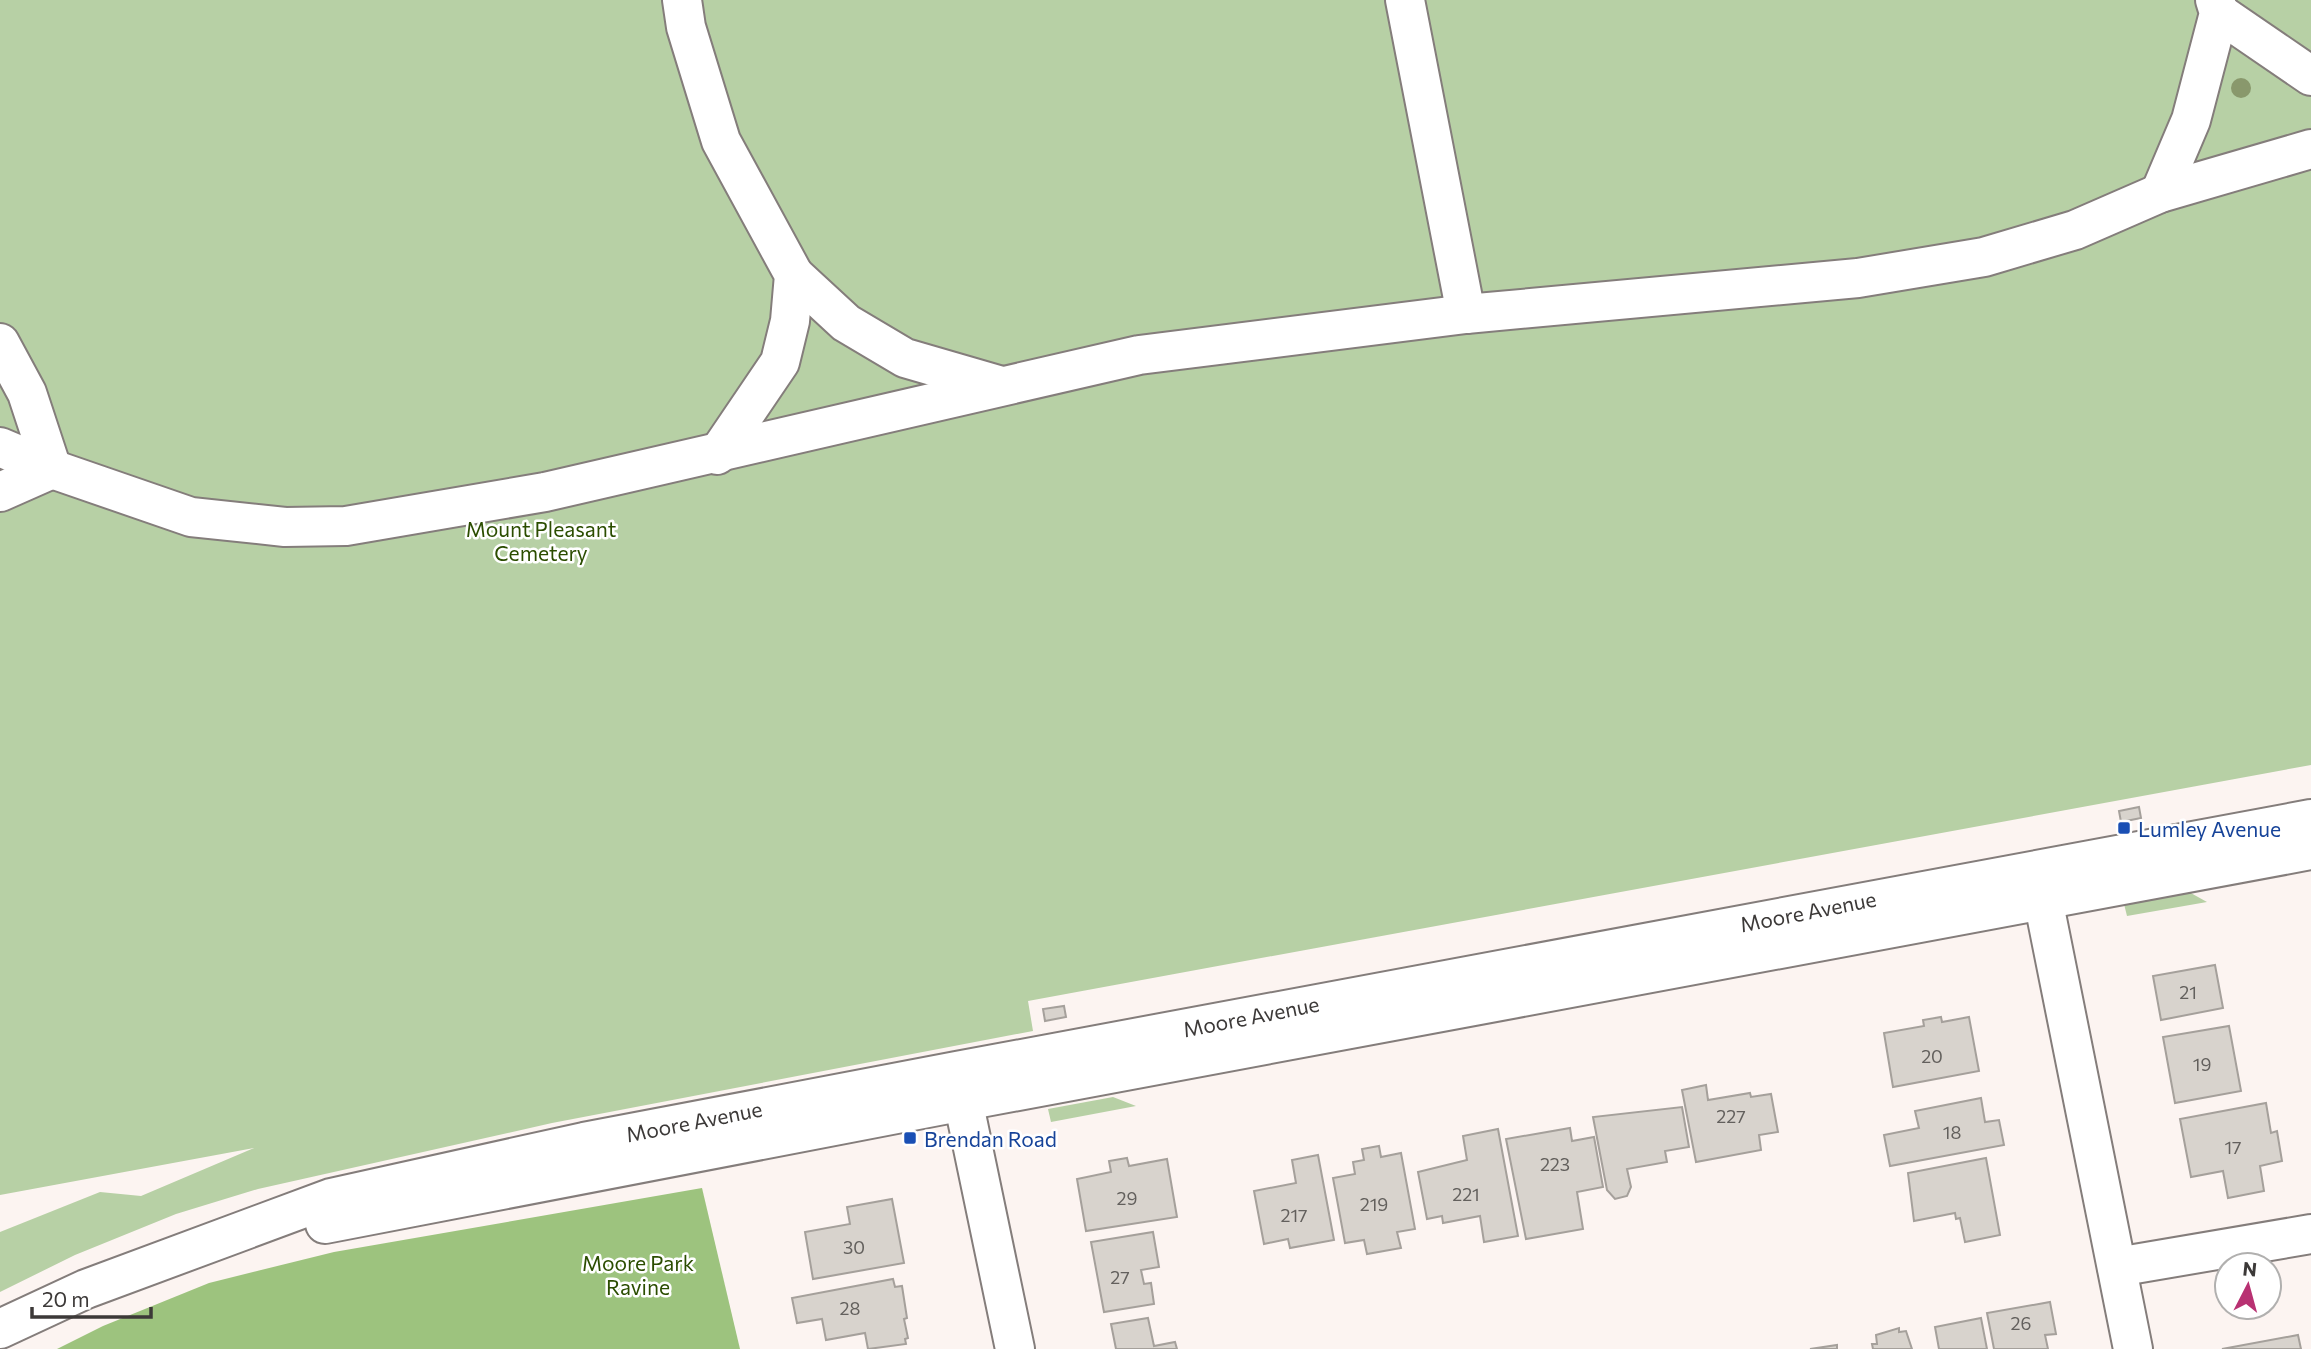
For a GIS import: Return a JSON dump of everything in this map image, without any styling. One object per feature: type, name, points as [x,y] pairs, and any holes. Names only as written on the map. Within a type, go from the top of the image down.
[{"type":"street","points":[[682,0],[686,27],[721,141],[794,275],[846,323],[905,358],[998,385]]},
{"type":"street","points":[[1405,0],[1466,314]]},
{"type":"street","points":[[2160,193],[2191,120],[2217,7],[2311,76]]},
{"type":"street","points":[[0,447],[52,469],[191,517],[285,527],[346,526],[472,507],[717,454],[998,385],[1139,355],[1466,314],[1858,278],[1984,257],[2075,230],[2160,193],[2311,149]]},
{"type":"street","points":[[717,454],[780,362],[790,321],[794,275]]},
{"type":"street","points":[[0,343],[27,393],[52,469]]},
{"type":"street","points":[[0,492],[52,469]]},
{"type":"street","name":"Moore Avenue","points":[[0,1329],[86,1289],[331,1198],[584,1142],[960,1086],[2039,883],[2311,819]]},
{"type":"street","name":"Moore Avenue","points":[[2039,883],[2311,850]]},
{"type":"street","points":[[2039,883],[2133,1349]]},
{"type":"street","points":[[960,1086],[1015,1349]]},
{"type":"street","points":[[2117,1267],[2311,1234]]},
{"type":"green space","name":"Mount Pleasant Cemetery","points":[[0,0],[2311,0],[2311,765],[1028,1001],[1033,1031],[552,1123],[258,1189],[176,1214],[75,1255],[0,1292],[0,1232],[100,1192],[141,1196],[254,1148],[0,1195]]},
{"type":"green space","points":[[2189,892],[2207,902],[2127,916],[2124,904]]},
{"type":"green space","points":[[1113,1097],[1136,1106],[1051,1122],[1048,1109]]},
{"type":"green space","name":"Moore Park Ravine","points":[[702,1188],[740,1349],[57,1349],[103,1326],[209,1283],[334,1252]]},
{"type":"building","points":[[2139,807],[2141,818],[2121,822],[2119,811]]},
{"type":"building","points":[[2215,965],[2223,1008],[2161,1020],[2153,976]]},
{"type":"building","points":[[1064,1006],[1066,1017],[1045,1021],[1043,1009]]},
{"type":"building","points":[[1941,1017],[1942,1022],[1969,1017],[1979,1071],[1893,1087],[1884,1033],[1924,1026],[1923,1020]]},
{"type":"building","points":[[2229,1026],[2241,1091],[2175,1103],[2163,1037]]},
{"type":"building","points":[[1706,1085],[1708,1100],[1750,1093],[1751,1097],[1771,1094],[1778,1132],[1759,1135],[1761,1150],[1696,1162],[1682,1090]]},
{"type":"building","points":[[1981,1098],[1985,1122],[1999,1120],[2004,1145],[1890,1166],[1884,1135],[1919,1128],[1915,1111]]},
{"type":"building","points":[[2266,1103],[2271,1133],[2277,1131],[2282,1161],[2260,1166],[2264,1191],[2228,1198],[2223,1171],[2191,1177],[2180,1119]]},
{"type":"building","points":[[1682,1107],[1689,1147],[1665,1151],[1667,1162],[1627,1169],[1631,1187],[1627,1196],[1615,1199],[1607,1190],[1593,1117]]},
{"type":"building","points":[[1570,1128],[1572,1141],[1594,1137],[1603,1187],[1577,1192],[1583,1229],[1526,1239],[1506,1139]]},
{"type":"building","points":[[1498,1129],[1518,1236],[1484,1242],[1480,1216],[1443,1223],[1442,1216],[1427,1219],[1418,1172],[1467,1160],[1463,1136]]},
{"type":"building","points":[[1379,1146],[1381,1157],[1401,1153],[1415,1229],[1397,1232],[1401,1248],[1367,1254],[1364,1240],[1345,1243],[1333,1178],[1355,1174],[1353,1162],[1364,1160],[1362,1149]]},
{"type":"building","points":[[1318,1155],[1334,1240],[1290,1248],[1288,1239],[1264,1244],[1254,1191],[1296,1183],[1292,1160]]},
{"type":"building","points":[[1127,1158],[1129,1166],[1167,1159],[1177,1217],[1086,1231],[1077,1179],[1111,1172],[1109,1161]]},
{"type":"building","points":[[1986,1158],[2000,1235],[1965,1242],[1960,1218],[1956,1219],[1955,1213],[1914,1221],[1908,1173]]},
{"type":"building","points":[[892,1199],[904,1263],[813,1279],[805,1232],[850,1224],[847,1207]]},
{"type":"building","points":[[1153,1232],[1159,1267],[1141,1270],[1144,1284],[1151,1283],[1154,1304],[1104,1312],[1091,1242]]},
{"type":"building","points":[[893,1279],[895,1287],[902,1286],[907,1318],[904,1319],[908,1338],[905,1339],[906,1344],[868,1349],[865,1333],[826,1340],[822,1319],[797,1323],[792,1298]]},
{"type":"building","points":[[2050,1302],[2056,1334],[2045,1335],[2048,1349],[1994,1349],[1987,1313]]},
{"type":"building","points":[[1148,1318],[1154,1346],[1175,1342],[1177,1349],[1116,1349],[1111,1324]]},
{"type":"building","points":[[1981,1318],[1987,1349],[1939,1349],[1935,1327]]},
{"type":"building","points":[[1899,1328],[1899,1332],[1906,1331],[1912,1349],[1873,1349],[1872,1344],[1877,1344],[1876,1335]]},
{"type":"building","points":[[2298,1335],[2301,1349],[2222,1349]]},
{"type":"building","points":[[1837,1345],[1837,1349],[1810,1349]]},
{"type":"place","name":"Lumley Avenue","points":[[2124,828]]},
{"type":"place","name":"Brendan Road","points":[[910,1138]]}]
